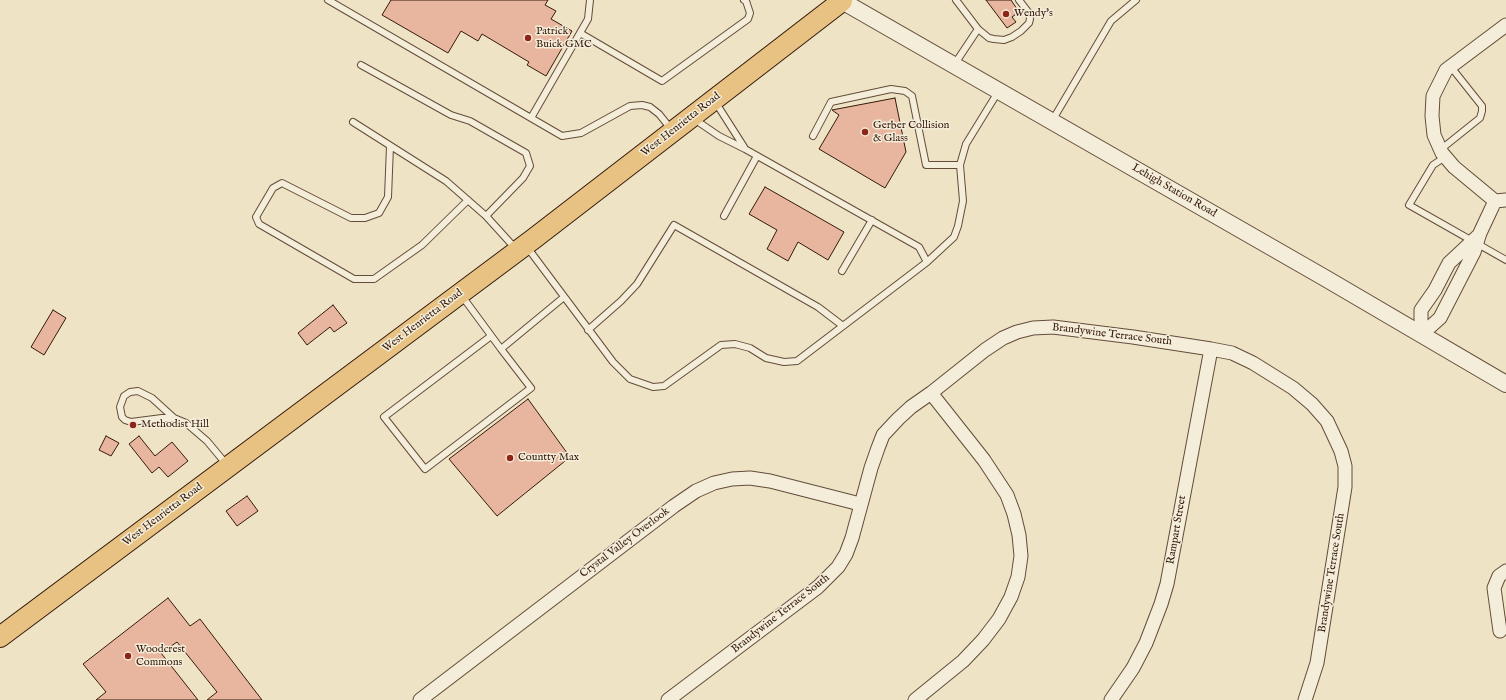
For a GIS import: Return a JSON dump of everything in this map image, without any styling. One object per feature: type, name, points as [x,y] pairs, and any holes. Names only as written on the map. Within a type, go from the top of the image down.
[{"type":"main road","name":"West Henrietta Road","points":[[0,637],[521,248],[841,1]]},
{"type":"street","name":"Lehigh Station Road","points":[[841,1],[1332,282],[1506,384]]},
{"type":"street","points":[[1421,335],[1440,318],[1459,284],[1476,240],[1501,200],[1454,167],[1443,153],[1434,135],[1432,116],[1433,96],[1446,70],[1506,25]]},
{"type":"street","points":[[1421,335],[1422,310],[1435,290],[1449,263],[1476,240]]},
{"type":"street","name":"Brandywine Terrace South","points":[[668,700],[829,577],[838,567],[846,554],[852,538],[871,468],[883,435],[889,427],[911,407],[985,350],[1003,338],[1017,332],[1034,328],[1053,327],[1232,353],[1253,363],[1293,388],[1312,404],[1327,421],[1341,451],[1345,466],[1345,487],[1317,663],[1305,700]]},
{"type":"street","name":"Rampart Street","points":[[1111,700],[1146,643],[1167,584],[1211,349]]},
{"type":"street","points":[[915,700],[963,661],[983,640],[999,619],[1018,577],[1021,556],[1019,535],[1014,514],[1007,495],[984,460],[931,393]]},
{"type":"street","name":"Crystal Valley Overlook","points":[[420,700],[696,491],[714,483],[732,479],[750,478],[770,481],[860,504]]},
{"type":"street","points":[[1500,631],[1494,588],[1499,576],[1506,571]]},
{"type":"lane","points":[[328,0],[562,136],[581,134],[630,106],[642,105],[650,107],[659,114],[673,132]]},
{"type":"lane","points":[[531,118],[588,19],[590,0]]},
{"type":"lane","points":[[580,33],[662,81],[748,20],[750,13],[746,1],[744,0]]},
{"type":"lane","points":[[956,0],[978,29],[989,38],[1004,40],[1021,31],[1029,23],[1029,13],[1019,0]]},
{"type":"lane","points":[[1052,121],[1111,21],[1136,0]]},
{"type":"lane","points":[[954,65],[978,29]]},
{"type":"lane","points":[[360,64],[451,115],[470,121],[526,153],[530,166],[523,178],[486,216]]},
{"type":"lane","points":[[1451,66],[1482,106],[1480,118],[1443,153],[1433,166],[1409,205],[1476,240],[1506,260]]},
{"type":"lane","points":[[813,136],[832,102],[891,89],[905,91],[912,96],[926,165],[960,166]]},
{"type":"lane","points":[[353,122],[446,181],[468,200],[521,248],[564,297],[612,362],[630,379],[653,387],[664,386],[721,345],[735,344],[750,348],[766,358],[784,362],[797,361],[927,262],[954,237],[964,201],[960,166],[966,144],[998,90]]},
{"type":"lane","points":[[714,100],[745,149]]},
{"type":"lane","points":[[691,118],[719,136],[745,149],[919,247],[927,262]]},
{"type":"lane","points":[[390,146],[388,197],[379,213],[365,218],[351,218],[282,183],[273,188],[256,217],[260,224],[354,279],[374,279],[422,245],[468,200]]},
{"type":"lane","points":[[724,216],[757,156]]},
{"type":"lane","points":[[842,270],[872,220]]},
{"type":"lane","points":[[588,330],[621,301],[637,284],[674,225],[818,307],[843,326]]},
{"type":"lane","points":[[460,294],[531,388],[425,469],[384,417],[491,336]]},
{"type":"lane","points":[[501,349],[564,297]]},
{"type":"lane","points":[[174,418],[131,422],[122,417],[120,407],[124,396],[130,392],[138,391],[152,398],[174,418],[186,423],[195,430],[207,441],[228,466]]},
{"type":"building","name":"Patrick Buick GMC","points":[[391,0],[548,0],[545,5],[556,11],[551,19],[572,31],[546,76],[527,65],[529,62],[482,34],[478,41],[461,31],[448,53],[382,15]]},
{"type":"building","name":"Wendy's","points":[[986,0],[1011,0],[1019,12],[1012,17],[1016,22],[1007,28]]},
{"type":"building","name":"Gerber Collision & Glass","points":[[895,98],[906,152],[885,188],[819,149],[839,115],[832,110]]},
{"type":"building","points":[[765,187],[844,232],[828,260],[798,242],[788,261],[767,249],[777,230],[749,214]]},
{"type":"building","points":[[333,305],[347,323],[334,332],[330,327],[307,345],[298,333]]},
{"type":"building","points":[[53,310],[66,318],[44,355],[31,347]]},
{"type":"building","name":"Countty Max","points":[[528,399],[570,457],[497,516],[449,459]]},
{"type":"building","points":[[106,436],[119,443],[111,456],[99,450]]},
{"type":"building","points":[[139,436],[155,456],[172,442],[188,461],[168,477],[159,467],[152,473],[129,444]]},
{"type":"building","points":[[247,496],[258,511],[237,526],[226,511]]},
{"type":"building","name":"Woodcrest Commons","points":[[168,598],[190,626],[200,619],[262,700],[207,700],[217,692],[177,642],[161,653],[198,700],[96,700],[106,692],[83,664]]},
{"type":"place","name":"Wendy's","points":[[1006,14]]},
{"type":"place","name":"Patrick Buick GMC","points":[[528,38]]},
{"type":"place","name":"Gerber Collision & Glass","points":[[865,132]]},
{"type":"place","name":"Methodist Hill","points":[[133,425]]},
{"type":"place","name":"Countty Max","points":[[510,458]]},
{"type":"place","name":"Woodcrest Commons","points":[[128,656]]}]
